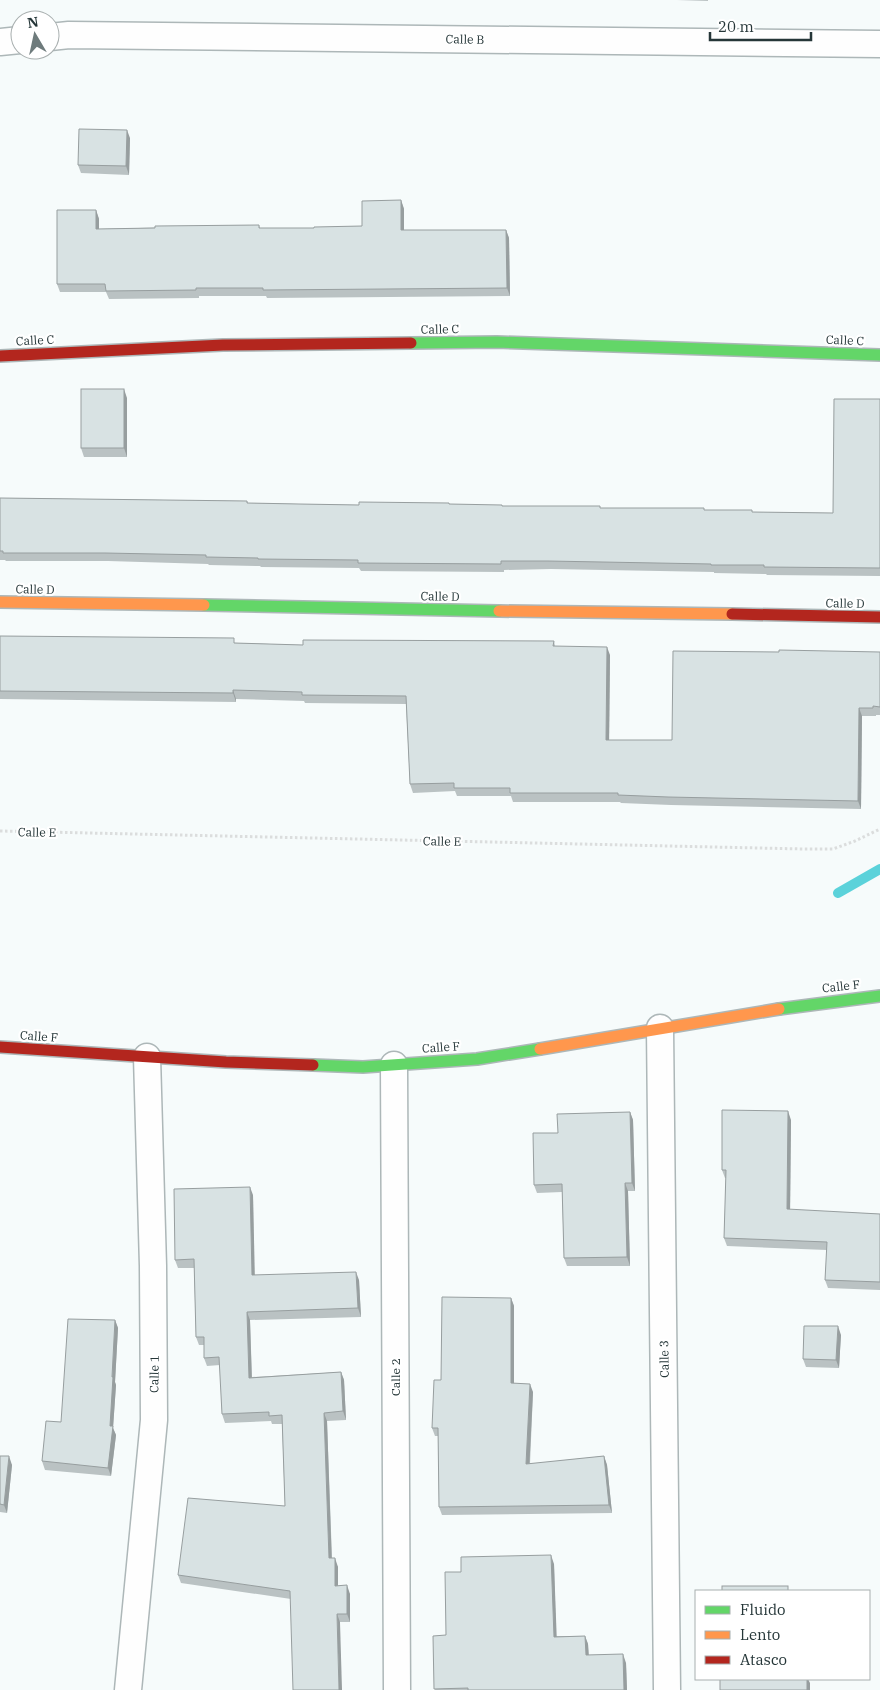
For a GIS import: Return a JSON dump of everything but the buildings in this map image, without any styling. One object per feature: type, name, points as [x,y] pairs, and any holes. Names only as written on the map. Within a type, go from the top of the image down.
[{"type":"street","name":"Calle B","points":[[60,36],[880,44]]},
{"type":"street","name":"Calle C","points":[[0,356],[223,345],[497,342],[880,355]]},
{"type":"street","name":"Calle D","points":[[0,602],[880,618]]},
{"type":"street","name":"Calle F","points":[[0,1047],[226,1062],[364,1067],[477,1058],[809,1004],[880,996]]},
{"type":"street","name":"Calle 3","points":[[660,1028],[667,1690]]},
{"type":"street","name":"Calle 1","points":[[128,1690],[154,1420],[153,1266],[147,1057]]},
{"type":"street","name":"Calle 2","points":[[394,1065],[397,1690]]},
{"type":"path","name":"Calle E","points":[[0,831],[810,849],[833,848],[880,829]]},
{"type":"waterway","points":[[838,893],[880,869]]},
{"type":"traffic: fast","points":[[411,343],[497,342],[880,355]]},
{"type":"traffic: fast","points":[[204,605],[499,611]]},
{"type":"traffic: fast","points":[[779,1009],[880,996]]},
{"type":"traffic: fast","points":[[313,1065],[363,1067],[477,1059],[540,1049]]},
{"type":"traffic: slow","points":[[0,602],[204,605]]},
{"type":"traffic: slow","points":[[499,611],[732,614]]},
{"type":"traffic: slow","points":[[540,1049],[779,1009]]},
{"type":"traffic: jam","points":[[0,356],[223,345],[411,343]]},
{"type":"traffic: jam","points":[[732,614],[880,617]]},
{"type":"traffic: jam","points":[[0,1047],[226,1062],[313,1065]]}]
